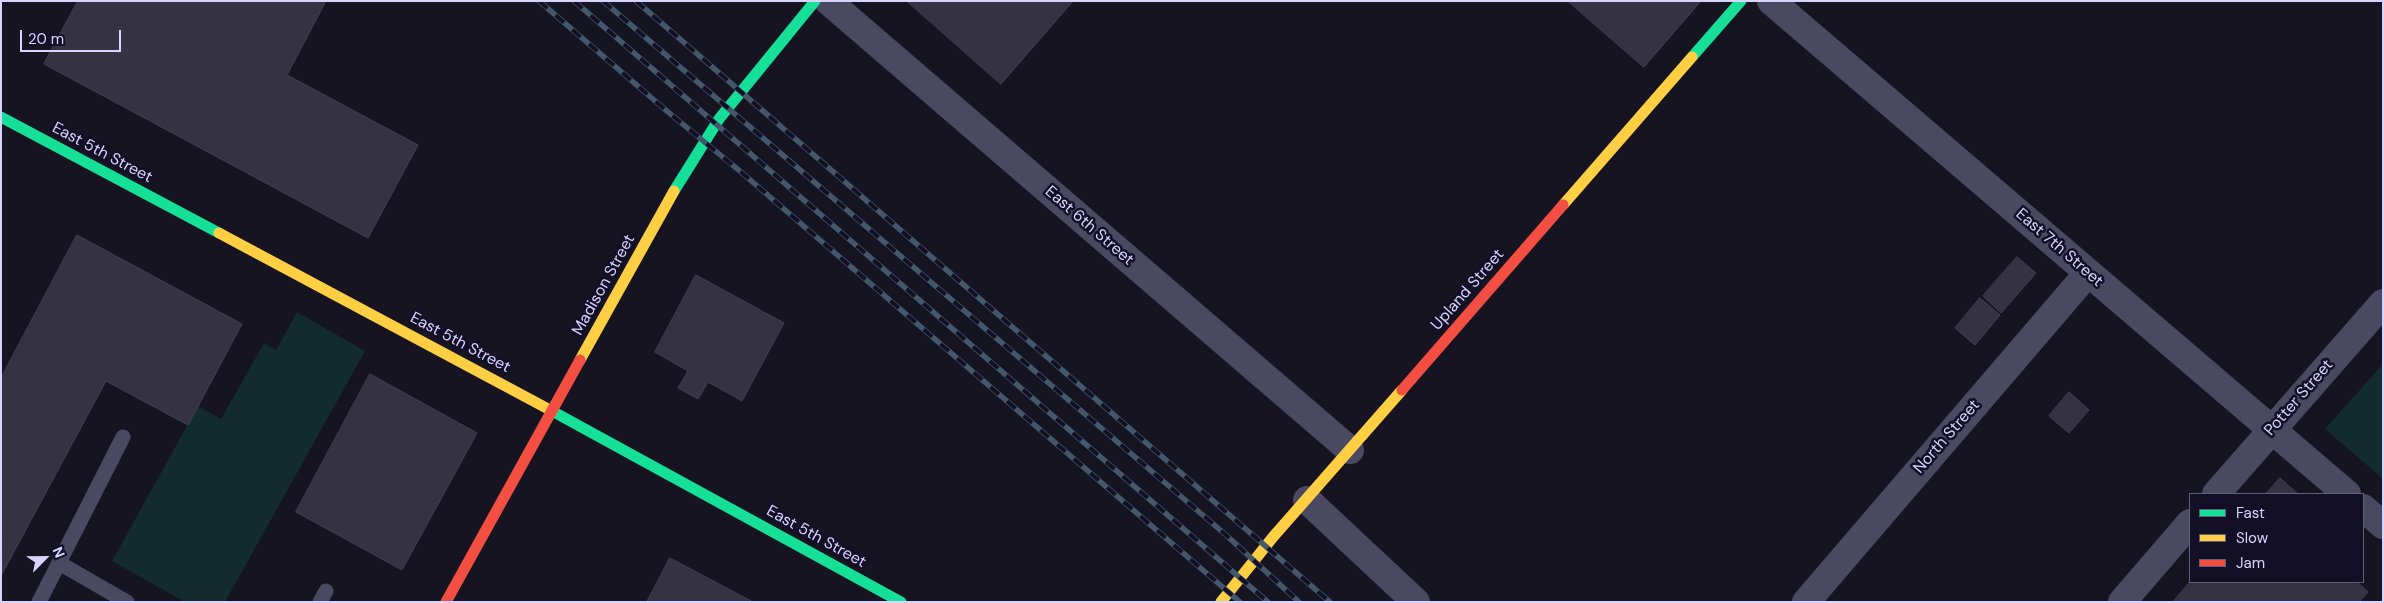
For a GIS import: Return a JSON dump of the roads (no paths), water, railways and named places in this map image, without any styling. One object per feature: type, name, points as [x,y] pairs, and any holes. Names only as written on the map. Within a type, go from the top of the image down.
[{"type":"street","name":"Madison Street","points":[[450,600],[678,184],[719,118],[815,1]]},
{"type":"street","name":"East 6th Street","points":[[828,1],[1350,450]]},
{"type":"street","name":"Upland Street","points":[[1221,602],[1273,537],[1741,1]]},
{"type":"street","name":"East 7th Street","points":[[1771,1],[2346,493]]},
{"type":"street","name":"East 5th Street","points":[[1,117],[552,411],[900,602]]},
{"type":"street","name":"North Street","points":[[1806,602],[2088,273]]},
{"type":"street","name":"Potter Street","points":[[2217,493],[2383,303]]},
{"type":"street","points":[[1307,500],[1416,602]]},
{"type":"street","points":[[2364,509],[2383,525]]},
{"type":"street","points":[[2122,602],[2189,524]]},
{"type":"lane","points":[[39,602],[122,437]]},
{"type":"lane","points":[[59,563],[127,602]]},
{"type":"railway","points":[[539,1],[741,172],[1240,602]]},
{"type":"railway","points":[[574,1],[1268,602]]},
{"type":"railway","points":[[603,1],[1226,535],[1299,602]]},
{"type":"railway","points":[[636,1],[1330,602]]}]
